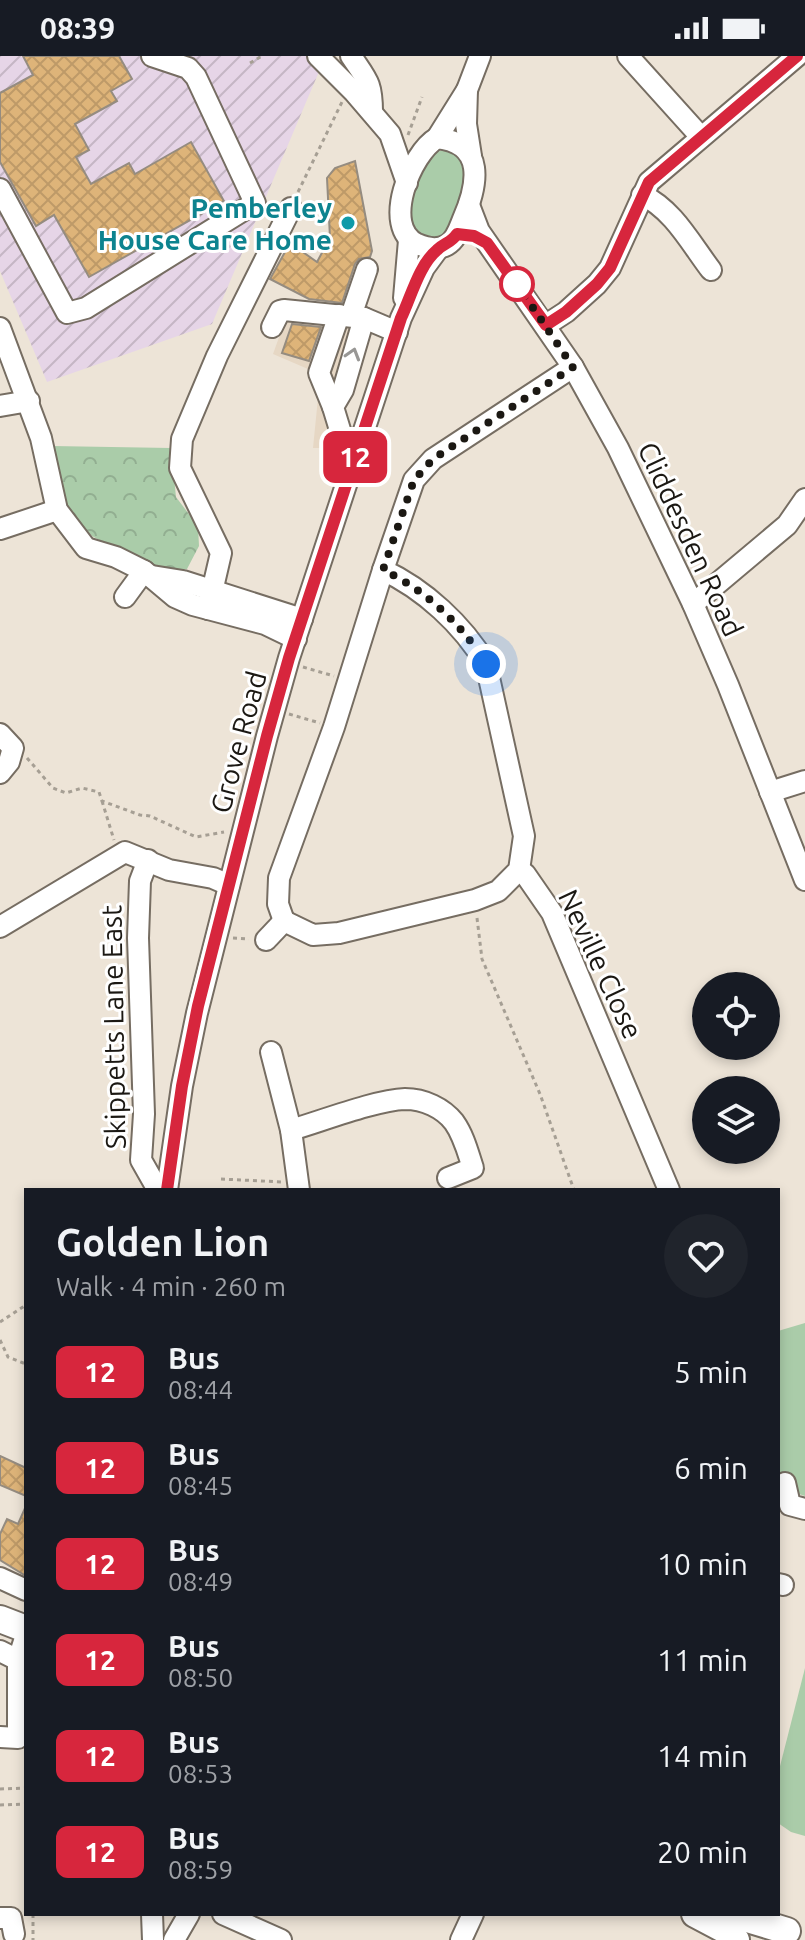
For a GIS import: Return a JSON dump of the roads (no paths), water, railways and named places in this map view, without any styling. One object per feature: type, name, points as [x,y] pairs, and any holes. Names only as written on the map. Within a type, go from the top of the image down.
[{"type":"main road","points":[[0,1619],[24,1631]]},
{"type":"main road","points":[[699,1916],[729,1932],[736,1940]]},
{"type":"main road","points":[[738,1916],[790,1931]]},
{"type":"street","points":[[0,189],[67,313],[86,308],[255,203],[196,77],[188,68],[152,56]]},
{"type":"street","points":[[318,56],[372,112],[415,139],[459,143],[471,156]]},
{"type":"street","points":[[351,56],[372,90],[372,112]]},
{"type":"street","points":[[409,240],[438,249],[447,245],[457,234],[469,205],[475,176],[466,124],[467,90],[480,56]]},
{"type":"street","points":[[628,56],[701,137]]},
{"type":"street","points":[[546,325],[566,312],[610,268],[642,195],[659,171],[797,56]]},
{"type":"street","points":[[407,183],[415,139],[467,90]]},
{"type":"street","points":[[407,183],[415,139]]},
{"type":"street","name":"Grove Road","points":[[399,325],[409,240],[401,219],[402,197],[407,183]]},
{"type":"street","points":[[642,195],[654,201],[671,217],[711,270]]},
{"type":"street","name":"Cliddesden Road","points":[[469,205],[487,243],[573,367],[618,448],[693,604],[800,858],[805,880]]},
{"type":"street","points":[[210,600],[221,553],[180,468],[182,439],[217,356],[291,208]]},
{"type":"street","points":[[457,234],[474,236],[487,243]]},
{"type":"street","name":"Grove Road","points":[[167,1188],[194,1027],[267,736],[302,619],[399,325],[424,268],[438,249]]},
{"type":"street","points":[[344,443],[333,407],[343,390],[351,316],[367,269]]},
{"type":"street","points":[[272,327],[280,311],[284,310],[351,316],[399,325]]},
{"type":"street","points":[[0,328],[41,438],[57,510],[86,548],[116,557],[148,573],[183,581],[210,600],[296,639]]},
{"type":"street","points":[[383,570],[406,581],[434,604],[478,651],[486,664],[524,836],[519,870],[498,891],[475,900],[352,930],[313,935],[284,921],[278,904],[279,878],[334,727],[383,570],[414,480],[433,459],[573,367]]},
{"type":"street","points":[[0,406],[29,401]]},
{"type":"street","points":[[693,604],[787,525],[805,499]]},
{"type":"street","points":[[0,529],[57,510]]},
{"type":"street","points":[[125,597],[148,573]]},
{"type":"street","points":[[210,600],[302,619]]},
{"type":"street","points":[[0,734],[13,748],[9,762],[0,773]]},
{"type":"street","points":[[770,792],[805,781]]},
{"type":"street","name":"Skippetts Lane East","points":[[0,927],[118,855],[125,852],[148,860],[140,881],[138,938],[144,1114],[141,1160],[157,1188]]},
{"type":"street","points":[[148,860],[169,870],[213,878],[229,885]]},
{"type":"street","name":"Neville Close","points":[[519,870],[552,913],[668,1188]]},
{"type":"street","points":[[266,940],[284,921]]},
{"type":"street","points":[[271,1052],[291,1130],[299,1186]]},
{"type":"street","points":[[291,1130],[394,1101],[425,1102],[453,1121],[465,1142],[473,1168],[448,1178]]},
{"type":"street","points":[[785,1483],[790,1505],[805,1509]]},
{"type":"street","points":[[0,1578],[24,1589]]},
{"type":"street","points":[[9,1738],[9,1655],[24,1635]]},
{"type":"street","points":[[152,1916],[153,1940]]},
{"type":"street","points":[[174,1940],[188,1916]]},
{"type":"street","points":[[227,1916],[281,1940]]},
{"type":"street","points":[[461,1940],[472,1916]]},
{"type":"street","points":[[0,1918],[11,1918],[24,1937]]},
{"type":"place","name":"Pemberley House Care Home","points":[[348,223]]}]
